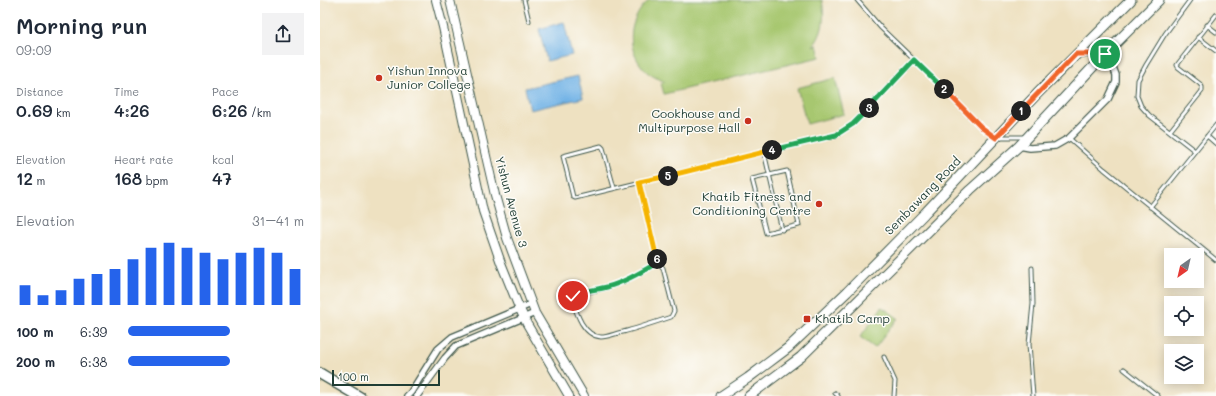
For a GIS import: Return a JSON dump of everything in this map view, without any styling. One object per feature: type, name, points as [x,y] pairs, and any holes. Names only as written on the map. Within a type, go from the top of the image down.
[{"type":"main road","points":[[436,0],[483,211],[501,263],[524,318],[569,396]]},
{"type":"main road","name":"Yishun Avenue 3","points":[[450,0],[504,230],[535,313],[584,396]]},
{"type":"main road","name":"Sembawang Road","points":[[721,396],[788,348],[895,243],[1076,54],[1131,0]]},
{"type":"main road","points":[[749,396],[801,357],[970,190],[1028,137],[1105,54],[1159,0]]},
{"type":"street","points":[[1018,146],[1030,148],[1055,146],[1069,138],[1108,99],[1116,82],[1116,75],[1111,62],[1105,54],[1076,54]]},
{"type":"street","points":[[407,396],[438,349],[452,337],[531,304]]},
{"type":"street","points":[[417,396],[447,355],[456,346],[535,313]]},
{"type":"street","points":[[438,349],[447,355]]},
{"type":"street","points":[[320,371],[362,396]]},
{"type":"street","points":[[320,376],[354,396]]},
{"type":"lane","points":[[524,0],[528,21]]},
{"type":"lane","points":[[857,0],[881,28],[981,127],[996,138],[1028,137]]},
{"type":"lane","points":[[1190,0],[1165,34],[1146,65],[1138,80],[1137,96],[1141,106],[1149,115],[1195,151]]},
{"type":"lane","points":[[1170,131],[1202,91],[1200,84],[1178,67],[1177,64],[1216,14]]},
{"type":"lane","points":[[1207,25],[1216,32]]},
{"type":"lane","points":[[1198,37],[1216,51]]},
{"type":"lane","points":[[614,188],[603,148],[601,146],[563,156],[572,197],[574,198],[836,135],[853,124],[914,60]]},
{"type":"lane","points":[[1150,207],[1216,124]]},
{"type":"lane","points":[[1207,136],[1216,144]]},
{"type":"lane","points":[[1069,138],[1104,169],[1216,260]]},
{"type":"lane","points":[[764,152],[782,230]]},
{"type":"lane","points":[[787,171],[799,226],[782,230],[766,233],[752,179],[787,171]]},
{"type":"lane","points":[[639,182],[658,262],[663,268],[674,311],[671,317],[645,326],[602,337],[594,334],[586,328],[580,320],[572,299],[573,296],[625,281],[658,262]]},
{"type":"lane","points":[[1032,268],[1033,304],[1029,344],[1033,396]]},
{"type":"lane","points":[[884,357],[895,381],[894,396]]},
{"type":"lane","points":[[1124,369],[1158,396]]},
{"type":"lane","points":[[835,393],[838,396]]},
{"type":"green space","points":[[649,0],[822,0],[823,24],[817,41],[813,46],[817,45],[820,57],[664,94],[661,83],[665,82],[651,75],[644,69],[638,61],[632,43],[633,25],[642,8]]},
{"type":"green space","points":[[835,78],[844,114],[807,124],[797,88]]},
{"type":"green space","points":[[882,307],[898,318],[875,348],[860,337]]},
{"type":"water","points":[[564,22],[572,55],[547,61],[539,29]]},
{"type":"water","points":[[578,76],[583,98],[530,110],[525,88]]},
{"type":"place","name":"Yishun Innova Junior College","points":[[379,78]]},
{"type":"place","name":"Cookhouse and Multipurpose Hall","points":[[748,121]]},
{"type":"place","name":"Khatib Fitness and Conditioning Centre","points":[[819,204]]},
{"type":"place","name":"Khatib Camp","points":[[807,319]]},
{"type":"route","points":[[573,296],[625,281],[658,262],[639,182],[836,135],[853,124],[914,60],[981,127],[996,138],[1076,54],[1105,54]]}]
